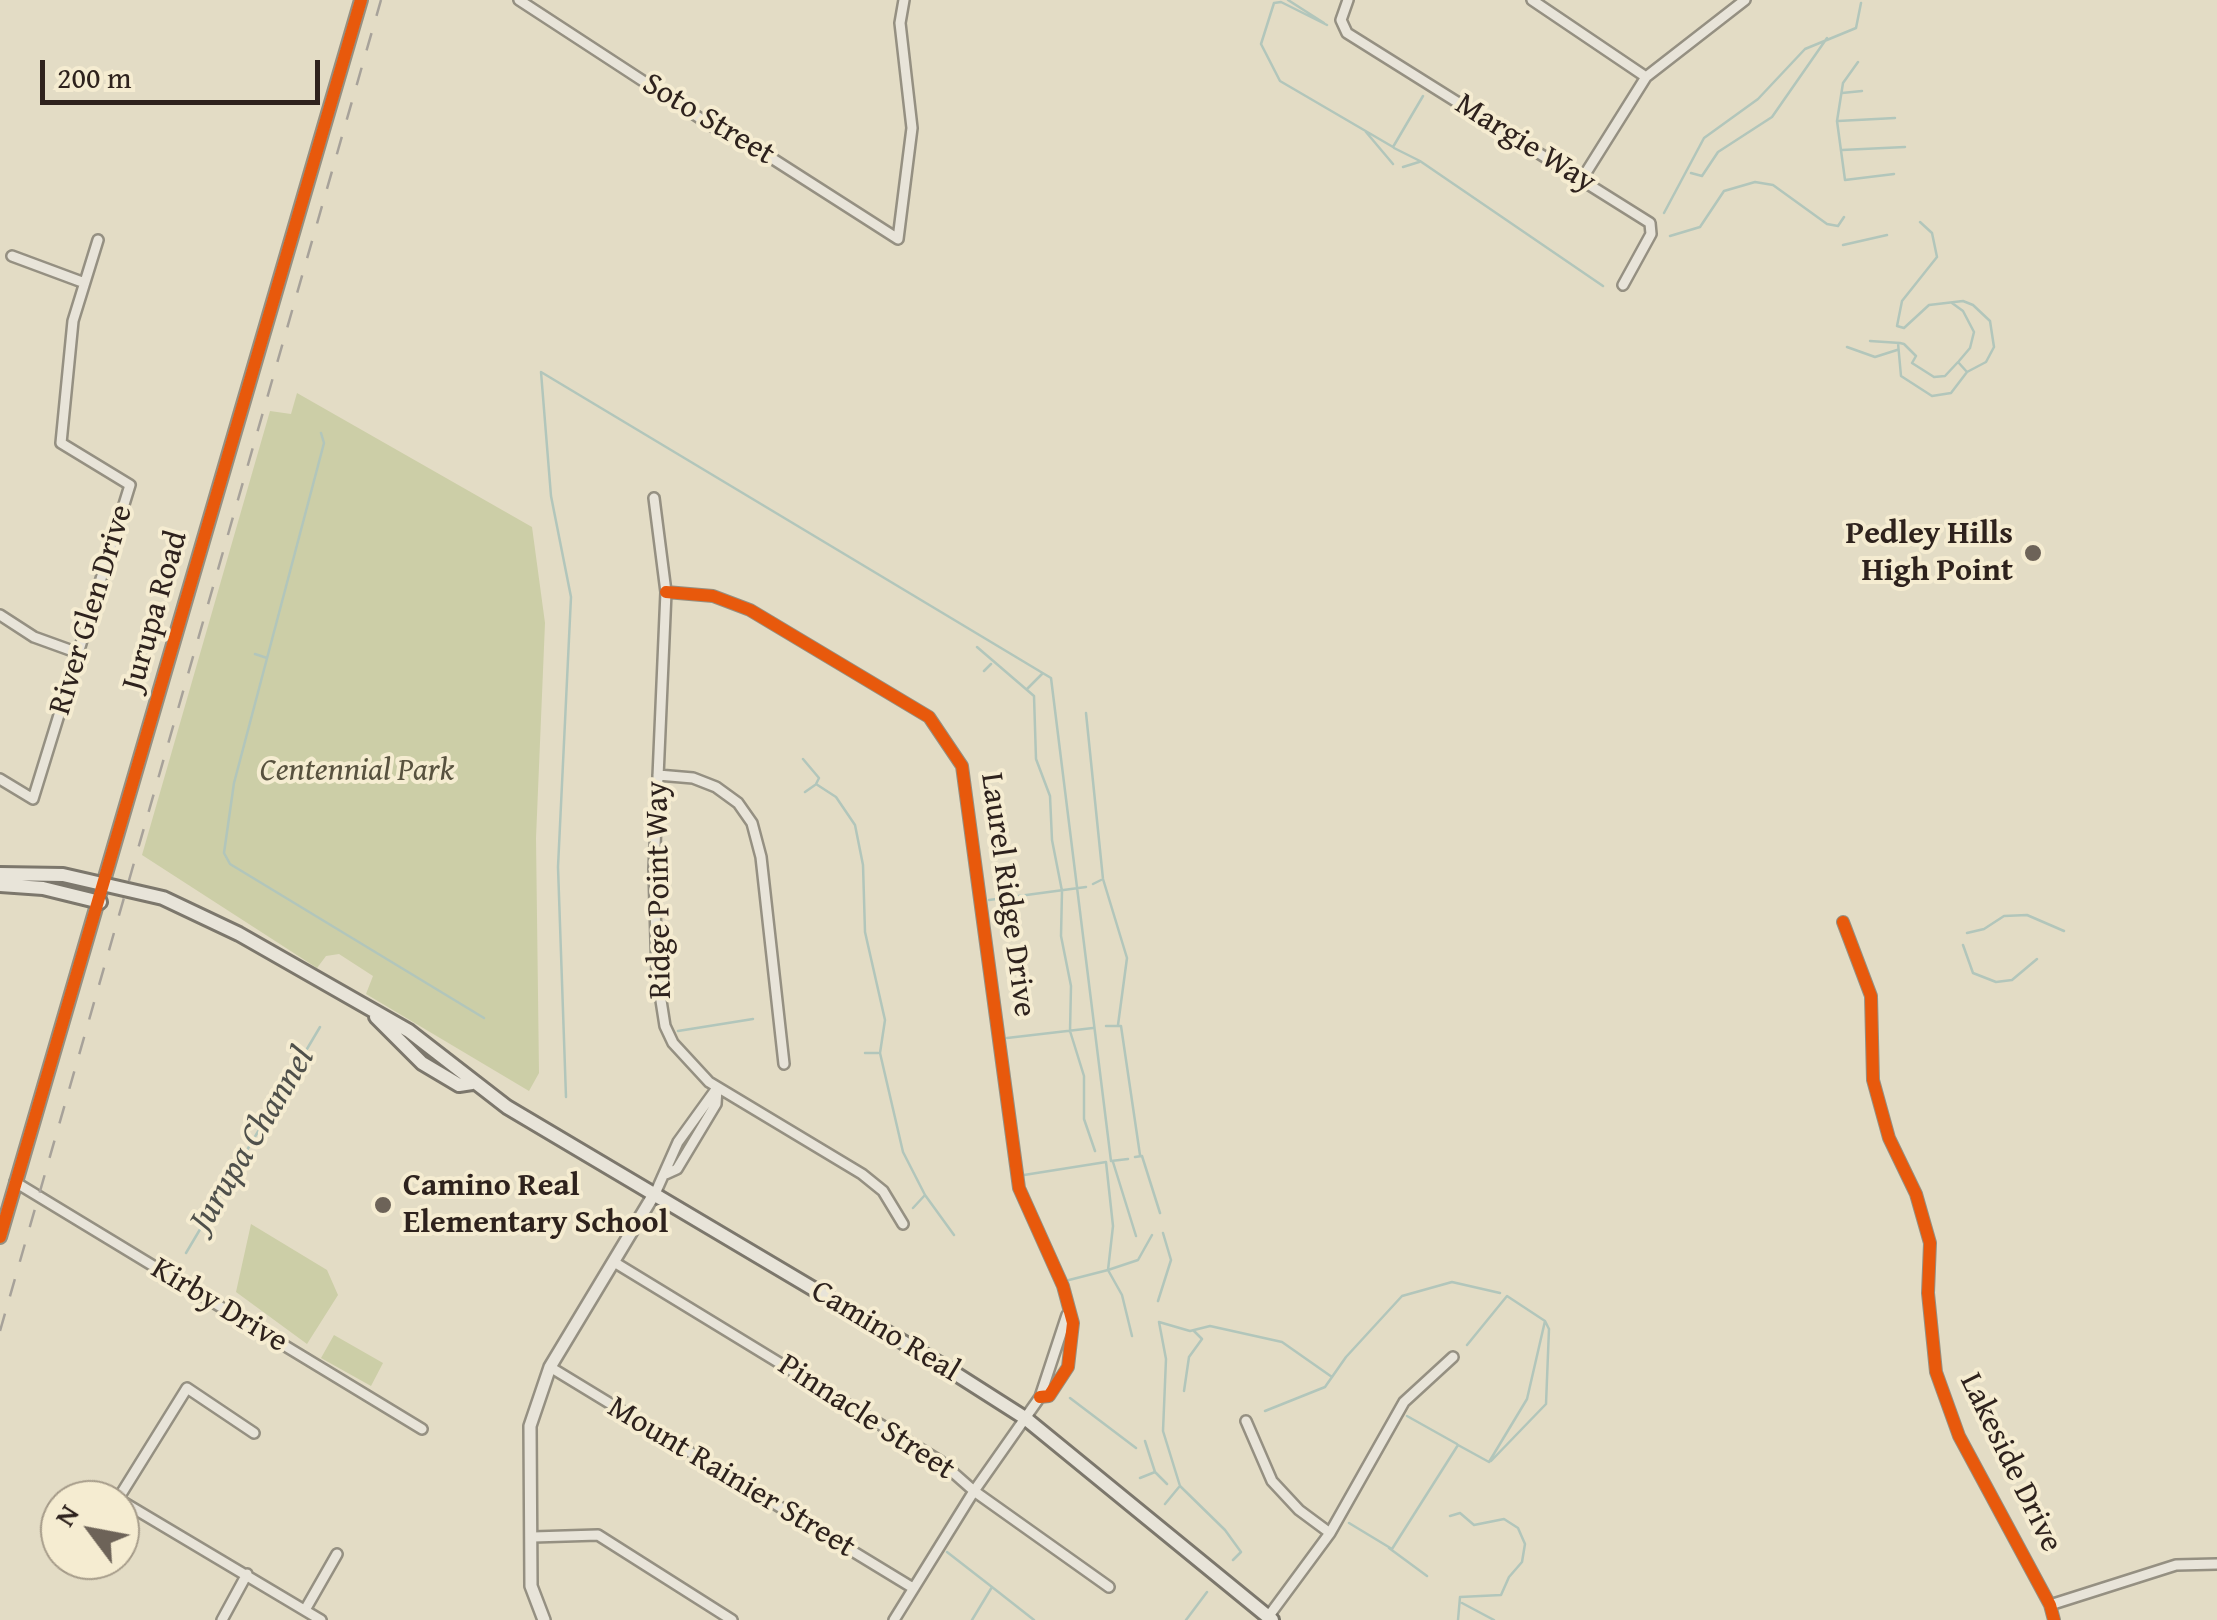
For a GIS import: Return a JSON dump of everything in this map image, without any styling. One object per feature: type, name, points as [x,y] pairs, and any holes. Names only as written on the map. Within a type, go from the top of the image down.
[{"type":"main road","name":"Camino Real","points":[[0,874],[63,876],[184,906],[372,1011],[409,1054],[458,1085],[472,1083],[653,1196],[945,1366],[1025,1418],[1270,1618]]},
{"type":"main road","points":[[0,885],[43,888],[100,902]]},
{"type":"street","name":"Jurupa Road","points":[[0,1236],[106,884],[361,0]]},
{"type":"street","name":"Soto Street","points":[[518,0],[715,128],[773,159],[898,238],[912,128],[900,23],[904,0]]},
{"type":"street","name":"Margie Way","points":[[1348,0],[1340,27],[1650,222],[1651,234],[1623,286]]},
{"type":"street","points":[[1532,0],[1646,77]]},
{"type":"street","points":[[1582,179],[1646,77],[1745,0]]},
{"type":"street","name":"River Glen Drive","points":[[0,778],[34,799],[130,485],[62,443],[73,321],[98,240]]},
{"type":"street","points":[[12,256],[82,282]]},
{"type":"street","name":"Ridge Point Way","points":[[654,498],[666,592],[654,869],[660,1009],[673,1043],[717,1088],[862,1174],[883,1192],[903,1224]]},
{"type":"street","name":"Laurel Ridge Drive","points":[[666,592],[713,596],[750,610],[911,704],[929,717],[952,746],[968,787],[1019,1188],[1063,1286],[1067,1315],[1040,1397],[974,1490],[894,1620]]},
{"type":"street","points":[[0,614],[34,638],[80,654]]},
{"type":"street","points":[[658,775],[694,778],[716,787],[738,803],[752,824],[761,857],[784,1064]]},
{"type":"street","name":"Lakeside Drive","points":[[1844,922],[1866,975],[1870,996],[1873,1080],[1889,1138],[1916,1194],[1930,1243],[1928,1293],[1936,1372],[1959,1436],[2050,1605],[2054,1620]]},
{"type":"street","points":[[544,1620],[531,1586],[530,1426],[550,1367],[666,1174],[666,1163],[678,1142],[717,1088]]},
{"type":"street","points":[[666,1174],[677,1168],[716,1104],[717,1088]]},
{"type":"street","points":[[678,1142],[689,1149]]},
{"type":"street","name":"Kirby Drive","points":[[15,1182],[422,1430]]},
{"type":"street","name":"Pinnacle Street","points":[[614,1262],[940,1460],[974,1490],[1109,1587]]},
{"type":"street","name":"Laurel Ridge Drive","points":[[1040,1397],[1052,1392],[1073,1349],[1073,1323],[1067,1315]]},
{"type":"street","points":[[1058,1349],[1073,1349]]},
{"type":"street","points":[[1270,1618],[1330,1532],[1404,1402],[1454,1357]]},
{"type":"street","name":"Mount Rainier Street","points":[[550,1367],[913,1588]]},
{"type":"street","points":[[254,1433],[186,1388],[118,1499],[320,1620]]},
{"type":"street","points":[[1246,1421],[1272,1481],[1299,1510],[1330,1532]]},
{"type":"street","points":[[532,1537],[598,1535],[732,1620]]},
{"type":"street","points":[[306,1610],[337,1554]]},
{"type":"street","points":[[2050,1605],[2176,1564],[2217,1564]]},
{"type":"street","points":[[222,1620],[247,1574]]},
{"type":"green space","name":"Centennial Park","points":[[297,393],[532,527],[545,623],[536,838],[539,1073],[529,1091],[366,994],[373,976],[339,954],[326,956],[317,968],[142,855],[270,411],[291,414]]},
{"type":"green space","points":[[251,1224],[327,1270],[338,1295],[307,1344],[236,1292]]},
{"type":"green space","points":[[334,1335],[383,1363],[371,1386],[321,1358]]},
{"type":"waterway","points":[[1288,0],[1324,23]]},
{"type":"waterway","points":[[1327,25],[1281,2],[1274,3],[1261,44],[1280,81],[1393,147],[1423,96]]},
{"type":"waterway","points":[[1664,213],[1704,138],[1758,99],[1805,49],[1856,28],[1861,3]]},
{"type":"waterway","points":[[1691,173],[1702,176],[1718,152],[1772,117],[1827,38]]},
{"type":"waterway","points":[[1858,62],[1843,83],[1837,121],[1845,180],[1894,174]]},
{"type":"waterway","points":[[1842,93],[1862,91]]},
{"type":"waterway","points":[[1838,121],[1895,118]]},
{"type":"waterway","points":[[1366,132],[1393,164]]},
{"type":"waterway","points":[[1842,150],[1905,147]]},
{"type":"waterway","points":[[1394,148],[1420,161],[1603,286]]},
{"type":"waterway","points":[[1403,167],[1419,162]]},
{"type":"waterway","points":[[1670,236],[1700,227],[1724,191],[1755,182],[1773,185],[1827,224],[1838,226],[1844,217]]},
{"type":"waterway","points":[[1920,222],[1932,233],[1937,257],[1902,301],[1897,326],[1904,328],[1929,305],[1963,301],[1973,305],[1990,321],[1994,347],[1986,362],[1967,372]]},
{"type":"waterway","points":[[1843,245],[1887,235]]},
{"type":"waterway","points":[[1952,303],[1963,311],[1974,332],[1970,348],[1959,361]]},
{"type":"waterway","points":[[1870,341],[1900,343],[1904,344],[1916,356],[1912,363],[1934,377],[1945,376],[1958,362],[1967,372],[1951,393],[1932,396],[1901,376],[1898,343]]},
{"type":"waterway","points":[[1847,347],[1875,357],[1897,350]]},
{"type":"waterway","points":[[566,1097],[558,867],[571,597],[551,496],[541,372],[1051,678],[1111,1161],[1128,1159]]},
{"type":"waterway","name":"Jurupa Channel","points":[[321,433],[324,443],[234,783],[224,853],[230,864],[484,1018]]},
{"type":"waterway","points":[[977,647],[1034,696],[1036,759],[1050,796],[1052,840],[1062,891],[1061,936],[1071,986],[1070,1031],[1084,1076],[1084,1119],[1095,1151]]},
{"type":"waterway","name":"Jurupa Channel","points":[[255,654],[267,658]]},
{"type":"waterway","points":[[984,671],[991,664]]},
{"type":"waterway","points":[[1027,689],[1042,674]]},
{"type":"waterway","points":[[1086,713],[1103,879],[1127,958],[1118,1025]]},
{"type":"waterway","points":[[803,759],[819,778],[816,784],[836,797],[855,825],[863,865],[865,932],[885,1020],[880,1053],[903,1152],[925,1195]]},
{"type":"waterway","points":[[805,792],[815,785]]},
{"type":"waterway","points":[[1093,884],[1101,880]]},
{"type":"waterway","points":[[989,900],[1086,887]]},
{"type":"waterway","points":[[1967,933],[1984,929],[2004,916],[2027,915],[2064,931]]},
{"type":"waterway","points":[[1963,945],[1973,973],[1996,982],[2012,980],[2037,959]]},
{"type":"waterway","points":[[678,1031],[753,1019]]},
{"type":"waterway","points":[[1106,1026],[1121,1026],[1140,1155]]},
{"type":"waterway","name":"Jurupa Channel","points":[[186,1253],[320,1027]]},
{"type":"waterway","points":[[1007,1038],[1093,1028]]},
{"type":"waterway","points":[[865,1053],[878,1053]]},
{"type":"waterway","points":[[1135,1157],[1142,1156],[1160,1213]]},
{"type":"waterway","points":[[1024,1175],[1106,1162],[1113,1226],[1108,1270],[1138,1260],[1152,1235]]},
{"type":"waterway","points":[[1113,1162],[1136,1236]]},
{"type":"waterway","points":[[913,1208],[925,1195],[954,1235]]},
{"type":"waterway","points":[[1158,1301],[1171,1260],[1163,1233]]},
{"type":"waterway","points":[[1069,1280],[1108,1270],[1122,1295],[1132,1336]]},
{"type":"waterway","points":[[1265,1411],[1325,1387],[1346,1357],[1402,1296],[1452,1282],[1500,1293]]},
{"type":"waterway","points":[[1467,1345],[1507,1296],[1545,1321],[1549,1329],[1546,1404],[1491,1461]]},
{"type":"waterway","points":[[1349,1523],[1392,1549],[1458,1445],[1489,1462],[1527,1399],[1545,1321]]},
{"type":"waterway","points":[[1233,1560],[1241,1552],[1225,1530],[1180,1486],[1163,1431],[1166,1359],[1159,1322],[1190,1331],[1210,1326],[1282,1342],[1332,1377]]},
{"type":"waterway","points":[[1184,1391],[1189,1357],[1202,1339],[1194,1331]]},
{"type":"waterway","points":[[1070,1398],[1136,1448]]},
{"type":"waterway","points":[[1407,1416],[1457,1444]]},
{"type":"waterway","points":[[1140,1478],[1155,1472],[1145,1441]]},
{"type":"waterway","points":[[1155,1472],[1167,1484]]},
{"type":"waterway","points":[[1165,1504],[1179,1487]]},
{"type":"waterway","points":[[1450,1516],[1460,1513],[1474,1525],[1504,1519],[1518,1528],[1525,1544],[1522,1562],[1501,1595],[1460,1597],[1458,1620]]},
{"type":"waterway","points":[[1389,1548],[1427,1576]]},
{"type":"waterway","points":[[947,1552],[992,1587],[972,1620]]},
{"type":"waterway","points":[[992,1587],[1034,1620]]},
{"type":"waterway","points":[[1186,1620],[1207,1592]]},
{"type":"waterway","points":[[1462,1603],[1494,1620]]},
{"type":"railway","points":[[0,1331],[381,0]]},
{"type":"cycle path","points":[[0,1237],[361,0]]},
{"type":"cycle path","points":[[666,592],[713,596],[750,610],[929,717],[962,766],[1019,1188],[1063,1286],[1073,1323],[1068,1367],[1049,1396],[1040,1397]]},
{"type":"cycle path","points":[[1843,922],[1871,996],[1873,1080],[1889,1138],[1916,1194],[1930,1243],[1928,1293],[1936,1372],[1959,1436],[2050,1605],[2054,1620]]},
{"type":"place","name":"Pedley Hills High Point","points":[[2033,553]]},
{"type":"place","name":"Camino Real Elementary School","points":[[383,1205]]}]
